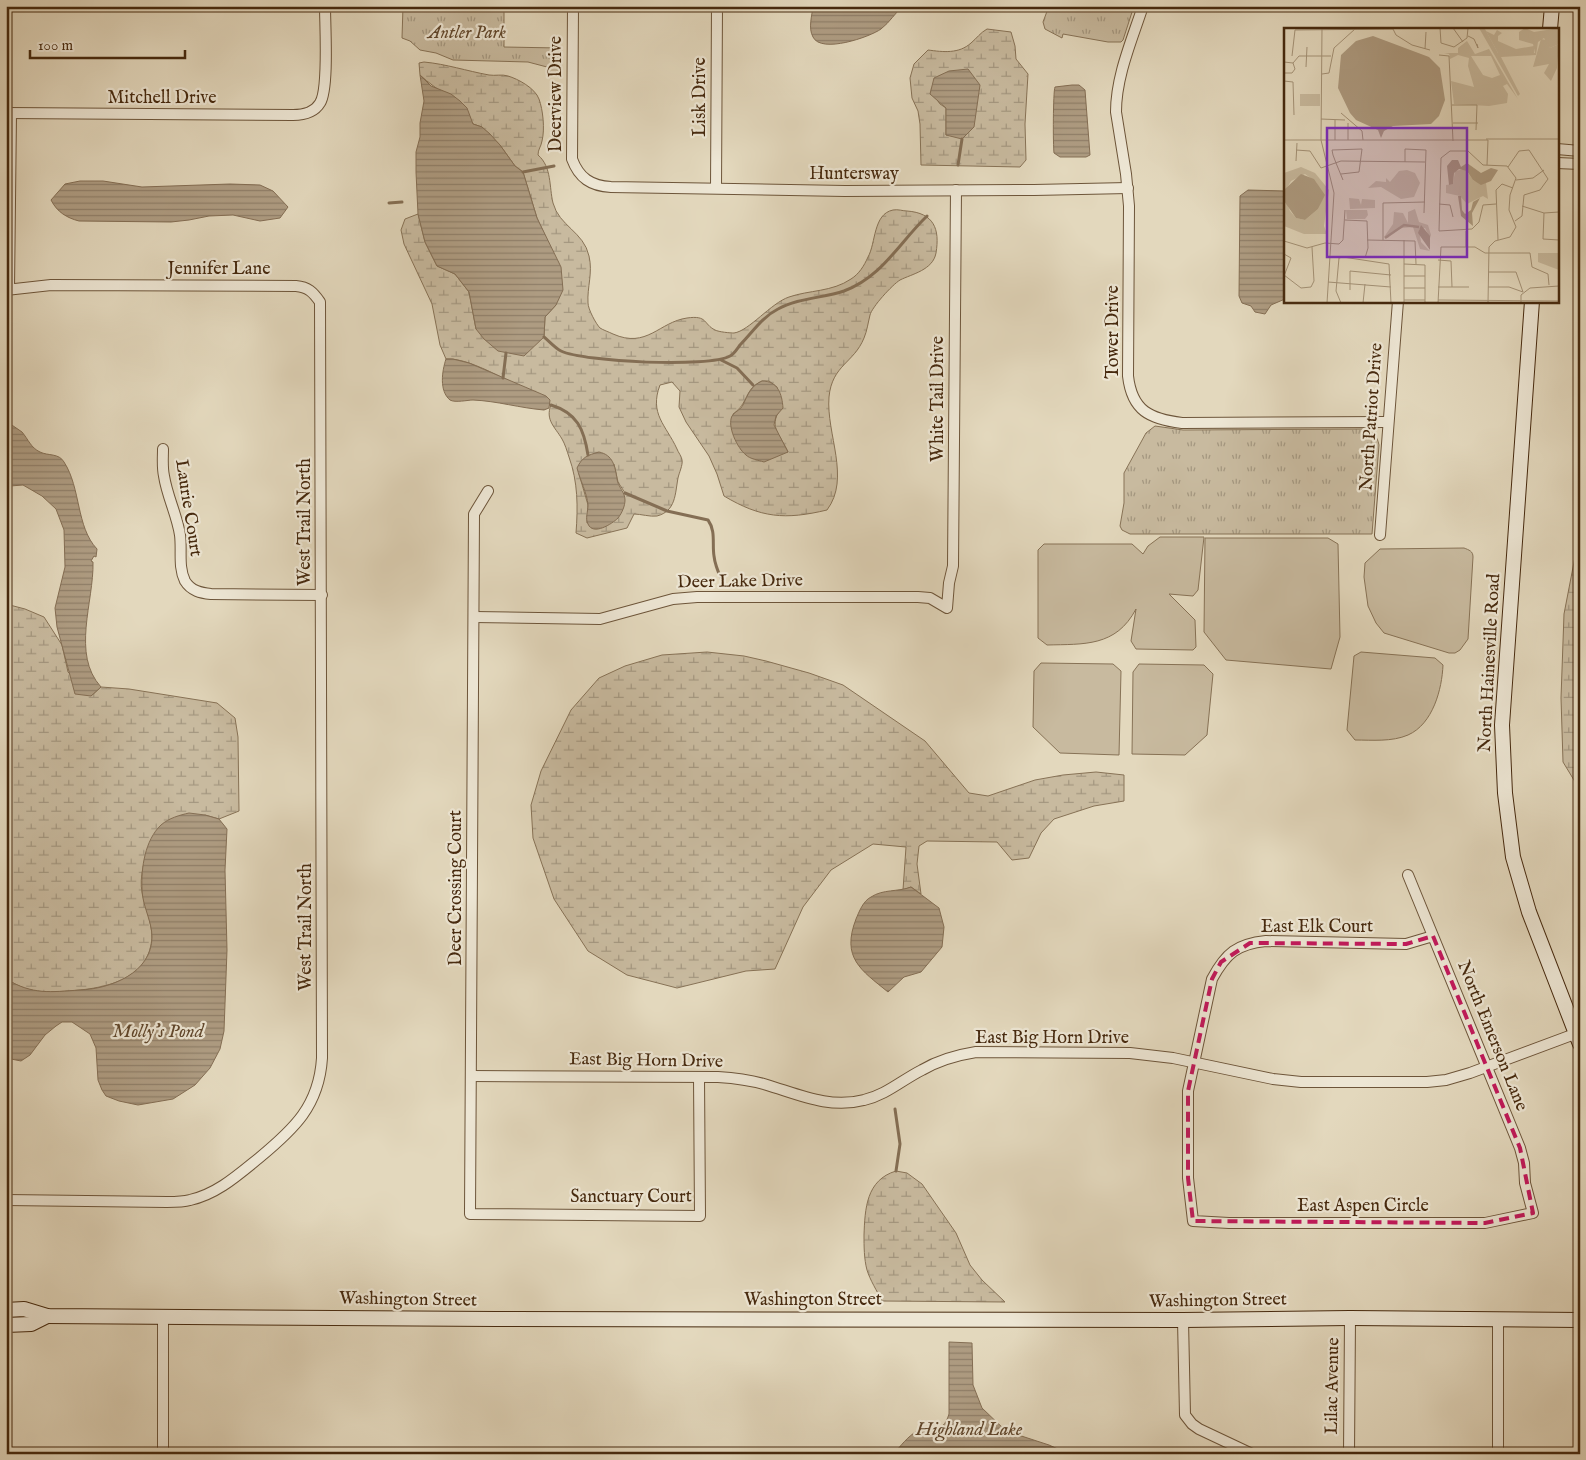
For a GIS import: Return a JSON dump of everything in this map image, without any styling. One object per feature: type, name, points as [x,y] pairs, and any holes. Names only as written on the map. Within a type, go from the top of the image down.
[{"type":"main road","points":[[1550,28],[1552,6]]},
{"type":"main road","name":"North Hainesville Road","points":[[1532,302],[1502,725],[1505,793],[1513,857],[1529,912],[1579,1034]]},
{"type":"main road","name":"Washington Street","points":[[6,1310],[24,1309],[46,1316],[495,1320],[1183,1320],[1350,1318],[1580,1320]]},
{"type":"main road","name":"Washington Street","points":[[6,1325],[31,1324],[46,1316]]},
{"type":"street","name":"Mitchell Drive","points":[[9,113],[300,115],[310,112],[322,101],[325,89],[325,6]]},
{"type":"street","name":"Deerview Drive","points":[[573,6],[571,147],[575,168],[583,178]]},
{"type":"street","name":"Lisk Drive","points":[[716,188],[717,6]]},
{"type":"street","name":"Tower Drive","points":[[1143,6],[1124,65],[1116,100],[1116,112],[1128,188],[1128,376],[1130,390],[1135,401],[1145,412],[1160,420],[1195,424],[1388,422]]},
{"type":"street","points":[[8,290],[9,113]]},
{"type":"street","points":[[1558,149],[1580,151]]},
{"type":"street","points":[[1558,163],[1580,164]]},
{"type":"street","name":"Huntersway","points":[[583,178],[594,185],[603,187],[845,191],[1128,188]]},
{"type":"street","name":"White Tail Drive","points":[[947,608],[953,566],[956,190]]},
{"type":"street","name":"Jennifer Lane","points":[[8,290],[51,285],[306,287],[320,302],[322,407]]},
{"type":"street","name":"North Patriot Drive","points":[[1380,535],[1398,302]]},
{"type":"street","name":"West Trail North","points":[[6,1200],[167,1202],[190,1200],[211,1193],[226,1184],[285,1137],[309,1107],[321,1076],[322,1058],[322,407]]},
{"type":"street","name":"Laurie Court","points":[[163,449],[163,474],[178,519],[181,537],[182,572],[191,588],[200,593],[211,594],[322,595]]},
{"type":"street","name":"Deer Crossing Court","points":[[488,491],[474,514],[470,1214],[546,1214]]},
{"type":"street","name":"Deer Lake Drive","points":[[474,617],[600,618],[673,599],[697,597],[918,597],[930,598],[947,608]]},
{"type":"street","name":"North Emerson Lane","points":[[1408,876],[1520,1148],[1524,1163],[1525,1183],[1533,1213]]},
{"type":"street","name":"East Elk Court","points":[[1193,1221],[1188,1178],[1188,1091],[1212,979],[1221,962],[1230,953],[1250,943],[1406,944],[1432,936]]},
{"type":"street","name":"East Big Horn Drive","points":[[471,1076],[699,1077],[742,1079],[766,1084],[806,1098],[824,1102],[845,1102],[863,1100],[883,1094],[920,1070],[938,1062],[976,1052],[1130,1053],[1194,1062],[1273,1079],[1301,1082],[1427,1082],[1446,1080],[1579,1034]]},
{"type":"street","name":"Sanctuary Court","points":[[546,1214],[700,1216],[699,1077]]},
{"type":"street","name":"East Aspen Circle","points":[[1193,1221],[1229,1223],[1485,1222],[1533,1213]]},
{"type":"street","points":[[163,1316],[163,1454]]},
{"type":"street","name":"Lilac Avenue","points":[[1349,1454],[1350,1318]]},
{"type":"street","points":[[1183,1320],[1186,1415],[1198,1429],[1252,1454]]},
{"type":"street","points":[[1498,1320],[1498,1454]]},
{"type":"highlighted area","points":[[1433,936],[1520,1148],[1533,1213],[1485,1223],[1193,1221],[1188,1178],[1188,1091],[1212,979],[1221,962],[1250,943],[1406,944]]},
{"type":"green space","name":"Antler Park","points":[[403,6],[504,6],[504,47],[559,48],[559,76],[554,76],[547,67],[528,62],[453,60],[436,53],[420,50],[410,41],[402,38]]},
{"type":"green space","points":[[1049,6],[1134,6],[1123,40],[1121,42],[1108,42],[1063,34],[1062,38],[1045,29],[1043,22]]},
{"type":"green space","points":[[987,29],[1011,32],[1016,59],[1028,74],[1025,124],[1026,160],[1020,167],[921,165],[920,124],[918,111],[912,98],[910,78],[914,64],[928,50],[956,51],[966,47]],"holes":[[[935,97],[974,127],[946,135],[946,108]]]},
{"type":"green space","points":[[419,63],[432,63],[489,75],[508,76],[526,85],[537,95],[542,109],[543,125],[542,143],[538,155],[548,171],[556,211],[560,218],[582,241],[589,256],[589,309],[600,328],[625,338],[644,337],[677,320],[694,317],[702,319],[717,331],[734,333],[740,331],[782,300],[828,289],[854,277],[861,270],[871,251],[878,223],[887,213],[895,210],[916,212],[929,219],[936,230],[937,237],[934,259],[931,264],[896,283],[878,302],[870,315],[860,346],[839,371],[831,386],[829,411],[836,455],[837,484],[834,497],[827,510],[798,515],[774,515],[750,509],[724,496],[709,456],[686,422],[679,407],[680,391],[672,382],[660,385],[656,404],[660,419],[682,459],[674,501],[671,506],[663,514],[657,516],[634,514],[627,528],[587,538],[576,533],[576,485],[564,443],[550,419],[549,410],[551,405],[485,369],[457,360],[446,359],[440,345],[432,304],[404,244],[401,230],[405,219],[418,214],[425,242],[437,266],[455,274],[469,292],[476,329],[544,337],[545,317],[556,305],[548,242],[537,218],[523,172],[515,166],[500,145],[482,127],[473,124],[456,103],[420,75]],"holes":[[[762,381],[769,381],[777,387],[780,410],[775,421],[775,427],[788,452],[741,450],[733,414],[742,405],[752,388]],[[614,464],[618,482],[625,493],[587,523],[588,505],[579,474]]]},
{"type":"green space","points":[[1155,426],[1183,430],[1364,429],[1370,431],[1376,436],[1379,445],[1372,534],[1130,534],[1122,530],[1120,526],[1124,503],[1124,473],[1146,433]]},
{"type":"green space","points":[[1580,531],[1580,790],[1563,762],[1561,698],[1564,614]]},
{"type":"green space","points":[[1160,537],[1204,537],[1198,590],[1193,596],[1169,594],[1195,620],[1196,647],[1193,650],[1136,649],[1131,641],[1136,609],[1119,631],[1098,641],[1047,645],[1038,638],[1038,550],[1044,544],[1132,544],[1143,554],[1148,546]]},
{"type":"green space","points":[[1205,538],[1328,538],[1338,544],[1340,637],[1331,669],[1226,660],[1204,632]]},
{"type":"green space","points":[[1464,548],[1471,552],[1473,557],[1468,639],[1460,650],[1455,653],[1449,653],[1384,633],[1376,623],[1368,606],[1364,577],[1365,563],[1380,549]]},
{"type":"green space","points":[[6,604],[44,617],[62,645],[68,672],[91,696],[101,687],[129,689],[217,703],[235,718],[238,737],[239,811],[219,819],[205,815],[149,844],[141,886],[151,925],[151,945],[147,958],[140,968],[119,981],[106,985],[80,990],[42,992],[24,988],[6,979]]},
{"type":"green space","points":[[707,652],[744,656],[766,661],[843,685],[925,741],[969,793],[988,796],[1035,780],[1096,772],[1124,775],[1124,801],[1094,806],[1054,819],[1041,833],[1029,858],[1012,860],[997,842],[927,841],[919,846],[917,864],[921,894],[911,887],[903,890],[906,847],[873,844],[831,870],[803,907],[775,969],[746,971],[677,988],[627,975],[588,951],[554,899],[533,838],[531,805],[541,771],[571,710],[599,678],[625,666],[662,655]]},
{"type":"green space","points":[[1361,652],[1435,658],[1443,665],[1441,685],[1434,705],[1424,723],[1417,730],[1408,735],[1389,740],[1355,740],[1347,730],[1354,656]]},
{"type":"green space","points":[[1041,663],[1113,664],[1121,671],[1119,755],[1060,753],[1033,727],[1034,671]]},
{"type":"green space","points":[[1139,664],[1204,665],[1213,674],[1207,735],[1185,755],[1132,754],[1133,672]]},
{"type":"green space","points":[[896,1171],[907,1173],[922,1184],[956,1233],[970,1265],[982,1280],[1005,1302],[882,1301],[866,1266],[864,1244],[865,1215],[873,1188],[886,1175]]},
{"type":"water","points":[[813,6],[903,6],[881,29],[867,36],[857,40],[825,44],[818,42],[813,37],[811,26]]},
{"type":"water","points":[[968,69],[980,85],[974,127],[962,139],[946,135],[946,108],[930,94],[934,78],[949,71]]},
{"type":"water","points":[[420,75],[431,86],[451,94],[460,101],[467,108],[473,124],[482,127],[490,134],[515,166],[523,172],[537,218],[561,267],[563,290],[556,305],[545,317],[544,337],[524,356],[498,351],[484,339],[476,329],[469,292],[455,274],[437,266],[425,242],[418,214],[416,172],[416,152],[420,137],[420,123],[424,101]]},
{"type":"water","points":[[1079,85],[1085,90],[1090,155],[1086,157],[1060,157],[1054,153],[1053,119],[1055,87]]},
{"type":"water","points":[[80,181],[103,181],[142,187],[230,184],[260,185],[273,191],[288,207],[280,218],[260,221],[233,215],[209,216],[171,222],[79,221],[63,214],[51,200],[65,184]]},
{"type":"water","points":[[1248,190],[1284,191],[1284,299],[1271,305],[1265,314],[1255,312],[1251,306],[1242,303],[1239,296],[1240,196]]},
{"type":"water","points":[[446,359],[469,363],[546,396],[550,400],[549,408],[544,410],[473,400],[450,400],[443,386],[443,369]]},
{"type":"water","points":[[762,381],[772,383],[778,389],[782,398],[783,408],[776,416],[774,425],[788,452],[764,462],[750,458],[743,452],[736,442],[731,425],[732,416],[742,407],[752,388]]},
{"type":"water","points":[[6,421],[22,432],[37,450],[62,459],[73,483],[85,530],[97,549],[96,557],[94,556],[91,561],[93,562],[86,643],[87,659],[92,674],[101,687],[91,696],[75,694],[57,627],[55,608],[65,567],[64,530],[56,509],[42,496],[23,485],[10,486],[6,489]]},
{"type":"water","points":[[599,452],[604,453],[610,458],[624,494],[625,502],[618,518],[603,528],[594,529],[587,522],[588,505],[577,468],[586,457]]},
{"type":"water","name":"Molly's Pond","points":[[189,813],[219,819],[227,829],[225,870],[227,950],[224,1031],[220,1049],[210,1068],[195,1085],[173,1099],[138,1105],[106,1096],[98,1080],[96,1048],[90,1034],[72,1022],[62,1022],[56,1026],[45,1035],[30,1055],[21,1061],[6,1058],[6,979],[33,990],[92,989],[127,977],[145,960],[150,950],[152,937],[142,895],[142,872],[145,855],[151,838],[161,825],[178,816]]},
{"type":"water","points":[[911,887],[939,908],[944,927],[942,947],[921,972],[904,977],[888,992],[869,977],[856,962],[852,953],[852,932],[860,910],[868,899],[876,894]]},
{"type":"water","name":"Highland Lake","points":[[949,1342],[972,1343],[973,1385],[982,1408],[1006,1431],[1049,1445],[1069,1454],[893,1454],[917,1431],[940,1427],[946,1421],[949,1414]]},
{"type":"waterway","points":[[958,165],[962,139]]},
{"type":"waterway","points":[[523,172],[554,166]]},
{"type":"waterway","points":[[389,203],[402,202]]},
{"type":"waterway","points":[[544,337],[561,351],[594,358],[673,363],[718,360],[734,353],[772,312],[802,300],[844,291],[869,277],[880,268],[927,216]]},
{"type":"waterway","points":[[503,378],[506,353]]},
{"type":"waterway","points":[[721,360],[737,368],[753,385]]},
{"type":"waterway","points":[[551,405],[560,408],[578,423],[584,437],[588,455]]},
{"type":"waterway","points":[[625,493],[667,511],[708,520],[713,533],[715,563],[723,583]]},
{"type":"waterway","points":[[895,1109],[900,1144],[896,1171]]}]
